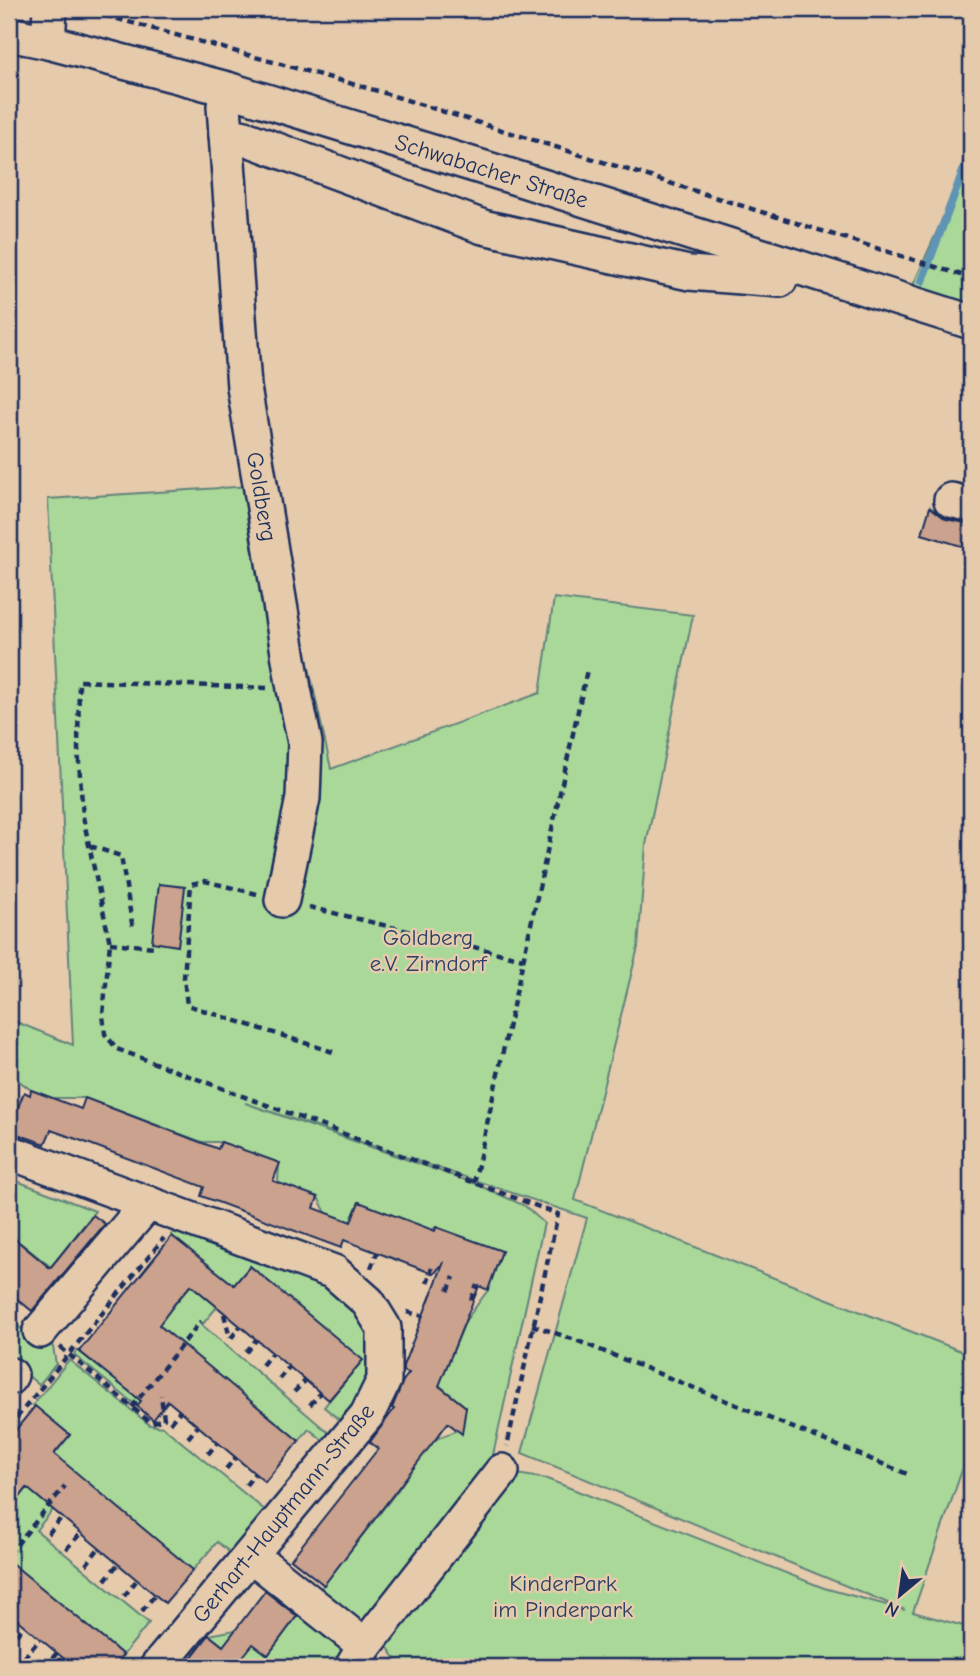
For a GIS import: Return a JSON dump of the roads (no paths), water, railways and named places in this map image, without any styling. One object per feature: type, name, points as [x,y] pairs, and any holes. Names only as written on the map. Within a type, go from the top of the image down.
[{"type":"street","points":[[48,42],[50,9]]},
{"type":"street","name":"Schwabacher Straße","points":[[9,34],[227,89],[971,322]]},
{"type":"street","name":"Goldberg","points":[[227,89],[224,106],[244,387],[305,743],[303,798],[282,900]]},
{"type":"street","points":[[226,134],[245,138],[483,227],[690,273],[780,280],[784,264]]},
{"type":"street","name":"Gerhart-Hauptmann-Straße","points":[[9,1152],[183,1214],[334,1272],[368,1302],[384,1328],[384,1380],[367,1415],[157,1667]]},
{"type":"street","points":[[40,1331],[148,1203]]},
{"type":"street","points":[[252,1556],[359,1657],[502,1471]]},
{"type":"waterway","points":[[922,281],[971,150]]},
{"type":"park label","name":"Goldberg e.V. Zirndorf","points":[[428,950]]},
{"type":"park label","name":"KinderPark im Pinderpark","points":[[563,1596]]}]
